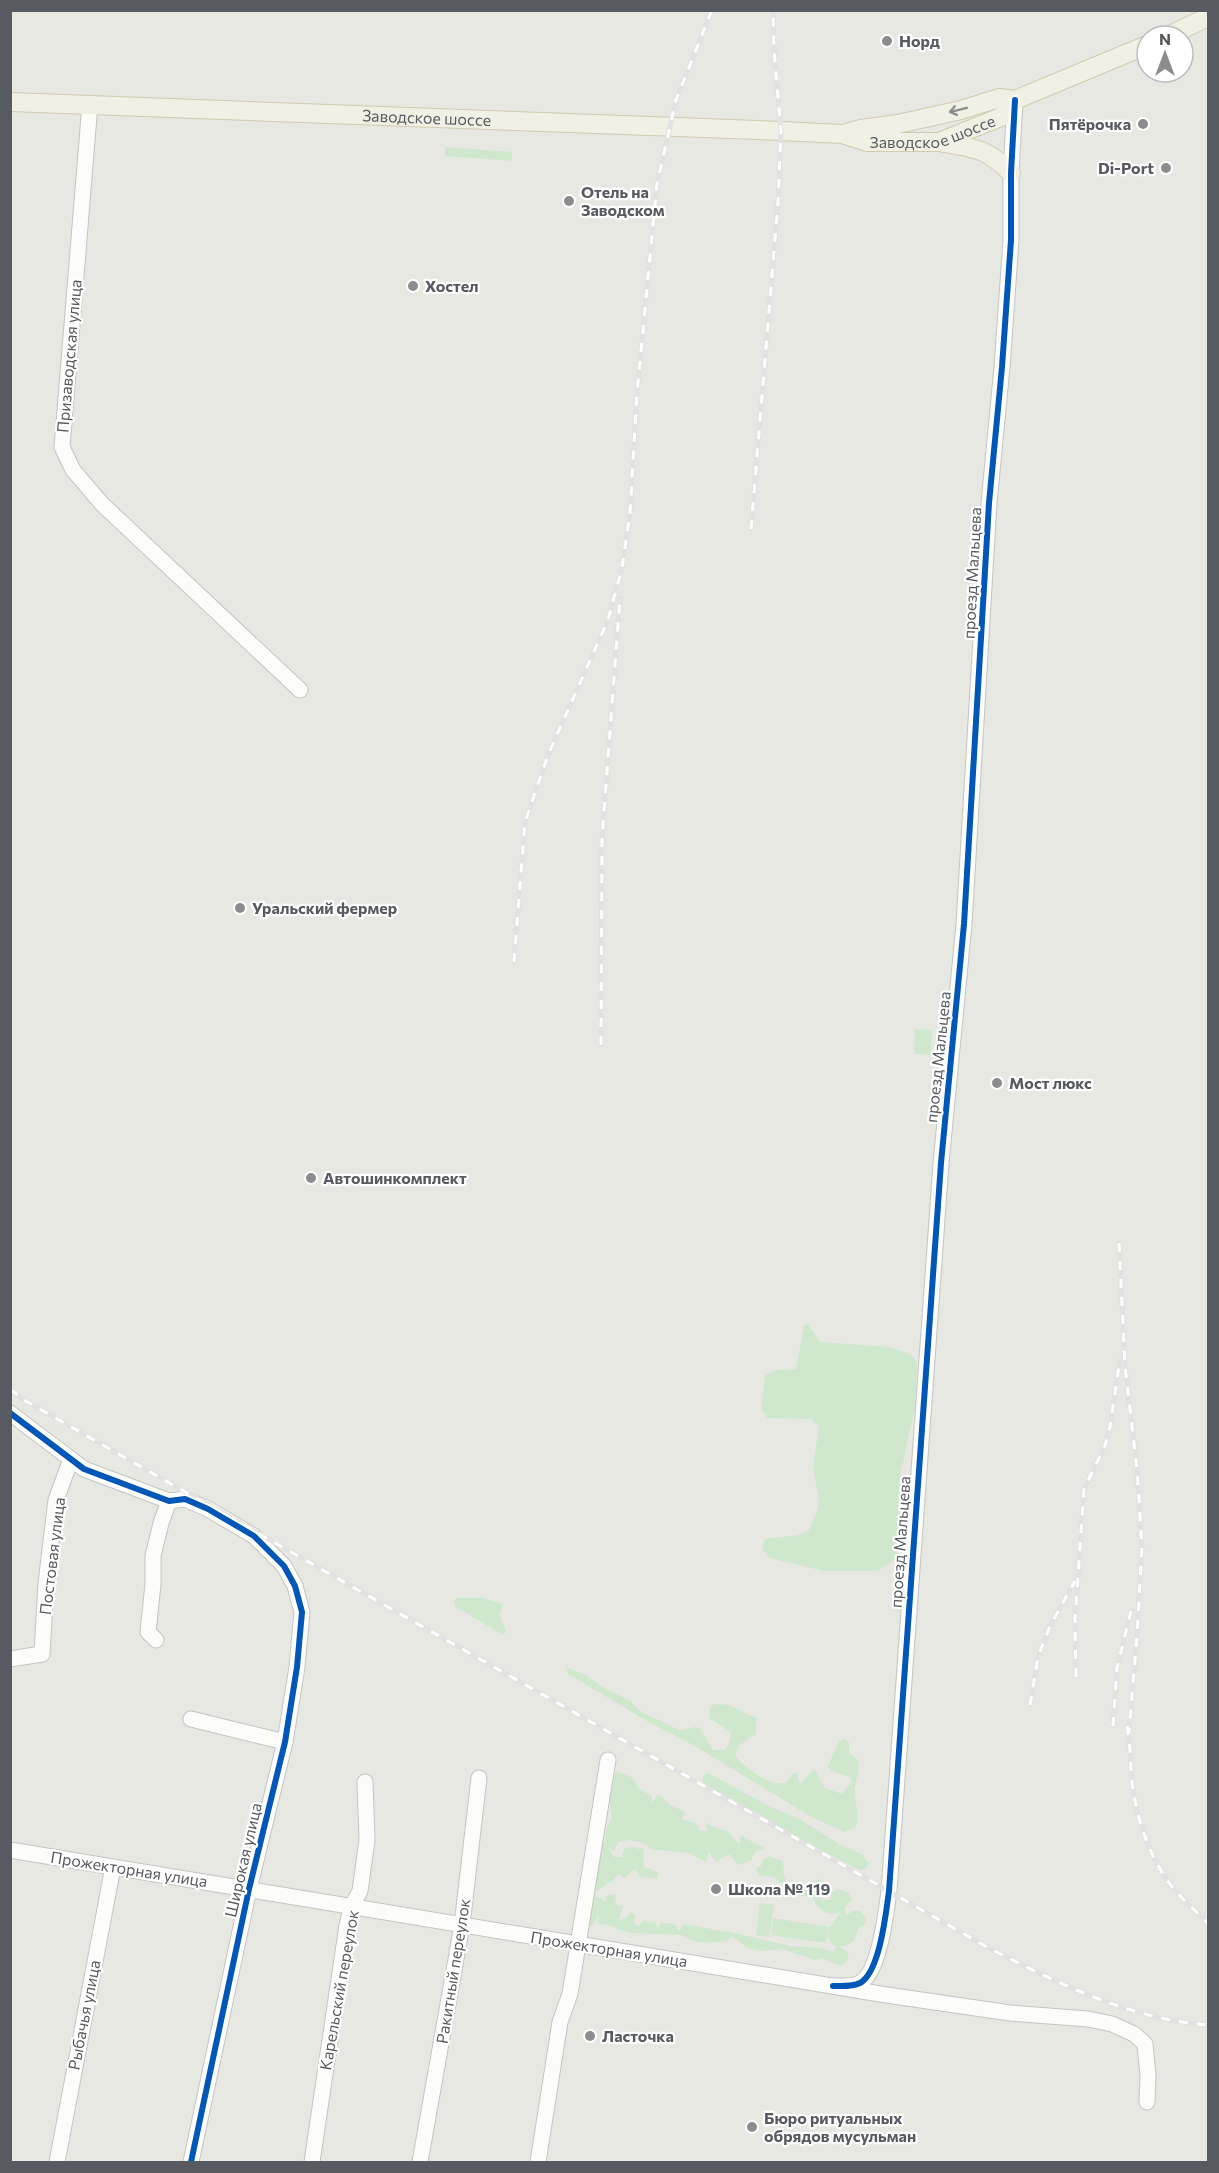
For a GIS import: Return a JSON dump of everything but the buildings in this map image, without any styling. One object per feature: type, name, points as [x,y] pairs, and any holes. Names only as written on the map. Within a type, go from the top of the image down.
[{"type":"main road","points":[[1194,24],[1209,17]]},
{"type":"main road","name":"Заводское шоссе","points":[[842,134],[961,110],[999,98],[1014,100],[1135,50]]},
{"type":"main road","name":"Заводское шоссе","points":[[10,102],[842,134],[867,142],[939,142],[1001,117],[1014,100]]},
{"type":"main road","points":[[939,142],[982,150],[994,156],[1011,173]]},
{"type":"street","name":"проезд Мальцева","points":[[833,1986],[855,1985],[868,1977],[880,1941],[889,1891],[941,1163],[964,924],[977,730],[988,503],[1002,367],[1011,240],[1014,100]]},
{"type":"street","name":"Призаводская улица","points":[[90,105],[62,447],[73,470],[102,504],[300,690]]},
{"type":"street","name":"Широкая улица","points":[[10,1413],[84,1469],[169,1501],[185,1499],[232,1522],[254,1536],[284,1566],[295,1586],[302,1612],[297,1667],[285,1742],[249,1889],[191,2163]]},
{"type":"street","name":"Постовая улица","points":[[10,1659],[42,1654],[46,1583],[57,1500],[71,1459]]},
{"type":"street","points":[[156,1640],[148,1632],[153,1584],[153,1556],[169,1501]]},
{"type":"street","points":[[191,1719],[285,1742]]},
{"type":"street","points":[[538,2163],[560,2022],[570,1994],[608,1760]]},
{"type":"street","name":"Ракитный переулок","points":[[420,2163],[462,1925],[479,1778]]},
{"type":"street","name":"Карельский переулок","points":[[312,2163],[347,1925],[352,1906],[360,1891],[367,1840],[365,1782]]},
{"type":"street","name":"Прожекторная улица","points":[[10,1850],[833,1986],[1010,2013],[1088,2019],[1112,2024],[1134,2034],[1145,2044],[1148,2076],[1147,2102]]},
{"type":"street","name":"Рыбачья улица","points":[[57,2163],[113,1867]]},
{"type":"green space","points":[[445,147],[512,152],[512,161],[445,156]]},
{"type":"green space","points":[[915,1029],[932,1030],[931,1055],[914,1054]]},
{"type":"green space","points":[[808,1324],[820,1342],[889,1347],[910,1354],[917,1362],[915,1406],[901,1472],[901,1539],[895,1560],[877,1571],[824,1571],[769,1558],[762,1549],[765,1539],[799,1535],[809,1530],[817,1511],[819,1500],[813,1468],[819,1426],[811,1419],[767,1418],[761,1408],[765,1376],[774,1370],[796,1369],[804,1326]]},
{"type":"green space","points":[[456,1598],[482,1598],[503,1604],[500,1615],[506,1631],[503,1635],[456,1607],[454,1602]]},
{"type":"green space","points":[[567,1668],[584,1674],[630,1701],[642,1712],[679,1730],[696,1727],[701,1729],[713,1750],[724,1750],[728,1746],[731,1735],[728,1730],[709,1718],[710,1707],[715,1704],[729,1705],[756,1718],[756,1734],[738,1746],[735,1756],[758,1776],[772,1782],[786,1783],[792,1774],[797,1773],[800,1784],[814,1769],[825,1788],[842,1794],[852,1782],[850,1777],[830,1771],[828,1766],[839,1741],[844,1739],[849,1742],[849,1753],[858,1760],[859,1764],[855,1789],[857,1817],[855,1828],[844,1832],[810,1816],[693,1745],[647,1721],[568,1674]]},
{"type":"green space","points":[[616,1771],[631,1777],[639,1788],[652,1797],[652,1804],[658,1794],[671,1805],[685,1812],[682,1819],[696,1824],[700,1831],[707,1831],[705,1823],[730,1833],[733,1839],[740,1844],[741,1836],[764,1848],[754,1853],[751,1861],[738,1865],[729,1854],[716,1862],[709,1852],[706,1862],[689,1853],[650,1849],[644,1843],[629,1840],[618,1842],[614,1851],[607,1846],[614,1857],[622,1857],[624,1849],[643,1847],[644,1867],[658,1872],[657,1879],[641,1877],[635,1869],[624,1878],[619,1874],[595,1892],[595,1897],[600,1897],[605,1902],[606,1896],[615,1894],[616,1905],[623,1906],[619,1920],[626,1918],[630,1912],[635,1914],[634,1924],[639,1926],[645,1919],[649,1923],[655,1922],[658,1929],[660,1924],[669,1923],[679,1931],[683,1924],[790,1946],[821,1948],[833,1952],[837,1946],[833,1945],[828,1937],[830,1927],[840,1913],[826,1913],[820,1909],[812,1897],[790,1891],[774,1877],[758,1875],[756,1868],[761,1866],[763,1860],[769,1856],[783,1861],[787,1884],[792,1886],[797,1883],[812,1889],[812,1881],[820,1879],[824,1886],[817,1895],[824,1900],[831,1900],[831,1893],[837,1889],[848,1892],[852,1900],[845,1907],[846,1915],[853,1911],[860,1911],[866,1918],[864,1925],[858,1929],[854,1941],[845,1946],[838,1946],[847,1951],[849,1958],[842,1966],[822,1958],[815,1960],[781,1949],[763,1951],[748,1948],[731,1936],[727,1941],[703,1942],[682,1935],[629,1933],[608,1925],[598,1924],[599,1915],[592,1926],[584,1925],[600,1839],[605,1844],[607,1827],[612,1818],[609,1801]]},
{"type":"green space","points":[[708,1773],[771,1807],[801,1820],[841,1845],[862,1854],[868,1863],[866,1868],[861,1870],[856,1868],[796,1838],[764,1817],[705,1785],[702,1780]]},
{"type":"green space","points":[[760,1903],[774,1905],[769,1937],[756,1935]]},
{"type":"green space","points":[[773,1918],[829,1927],[826,1943],[771,1935]]},
{"type":"railway","points":[[514,962],[525,822],[548,755],[608,620],[622,568],[630,513],[637,393],[657,184],[676,100],[712,10]]},
{"type":"railway","points":[[751,529],[778,203],[781,131],[773,10]]},
{"type":"railway","points":[[601,1045],[602,838],[620,598]]},
{"type":"railway","points":[[1119,1243],[1125,1366],[1137,1469],[1142,1547],[1129,1732]]},
{"type":"railway","points":[[1076,1677],[1075,1620],[1084,1489],[1105,1446],[1120,1359]]},
{"type":"railway","points":[[10,1389],[24,1400],[985,1946],[1038,1973],[1121,2007],[1150,2015],[1208,2025]]},
{"type":"railway","points":[[1030,1705],[1038,1657],[1050,1626],[1075,1581]]},
{"type":"railway","points":[[1113,1726],[1117,1668],[1131,1611]]},
{"type":"railway","points":[[1127,1726],[1134,1795],[1140,1823],[1150,1850],[1173,1888],[1208,1924]]},
{"type":"cycle path","points":[[833,1986],[860,1983],[873,1967],[881,1941],[889,1891],[941,1163],[964,924],[989,503],[1011,240],[1011,173],[1015,100]]},
{"type":"cycle path","points":[[10,1413],[84,1469],[169,1501],[185,1499],[208,1509],[254,1536],[284,1566],[295,1586],[302,1612],[297,1667],[285,1742],[249,1889],[191,2162]]},
{"type":"place","name":"Норд","points":[[887,41]]},
{"type":"place","name":"Пятёрочка","points":[[1143,124]]},
{"type":"place","name":"Di-Port","points":[[1166,168]]},
{"type":"place","name":"Отель на Заводском","points":[[569,201]]},
{"type":"place","name":"Хостел","points":[[413,286]]},
{"type":"place","name":"Уральский фермер","points":[[240,908]]},
{"type":"place","name":"Мост люкс","points":[[997,1083]]},
{"type":"place","name":"Автошинкомплект","points":[[311,1178]]},
{"type":"place","name":"Школа № 119","points":[[716,1889]]},
{"type":"place","name":"Ласточка","points":[[590,2036]]},
{"type":"place","name":"Бюро ритуальных обрядов мусульман","points":[[752,2127]]}]
